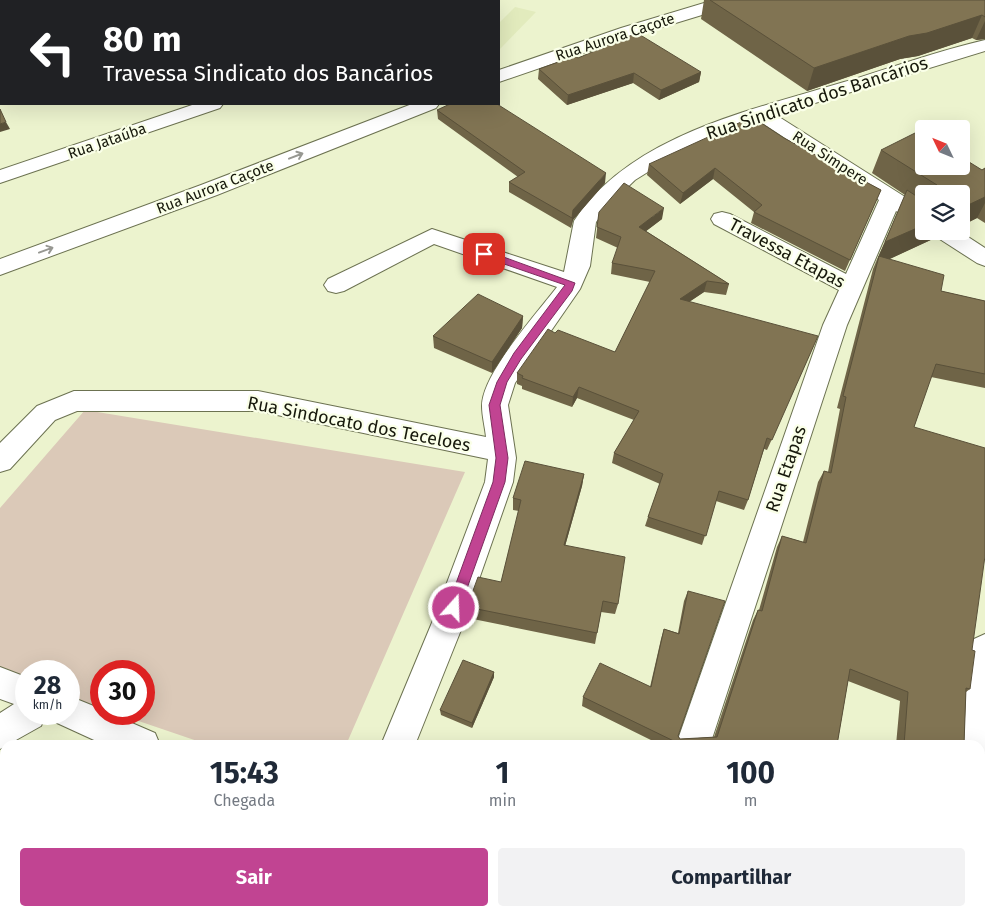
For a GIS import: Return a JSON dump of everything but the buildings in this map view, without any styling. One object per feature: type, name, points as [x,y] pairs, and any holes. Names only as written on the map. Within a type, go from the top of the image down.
[{"type":"street","name":"Rua Aurora Caçote","points":[[500,75],[627,32],[732,0]]},
{"type":"street","name":"Rua Sindicato dos Bancários","points":[[400,740],[447,625],[499,482],[501,451],[494,405],[502,382],[518,356],[563,297],[578,266],[585,221],[601,200],[628,176],[668,151],[719,126],[985,45]]},
{"type":"street","name":"Rua Jataúba","points":[[0,177],[211,105]]},
{"type":"street","name":"Rua Aurora Caçote","points":[[0,267],[209,190],[426,105]]},
{"type":"street","name":"Rua Simpere","points":[[761,114],[915,213]]},
{"type":"street","name":"Rua Etapas","points":[[695,740],[835,325],[891,198]]},
{"type":"street","name":"Travessa Etapas","points":[[722,219],[852,288]]},
{"type":"street","points":[[336,285],[432,236],[570,283]]},
{"type":"street","points":[[957,240],[985,258]]},
{"type":"street","name":"Rua Sindocato dos Teceloes","points":[[0,461],[46,413],[74,401],[258,401],[501,451]]},
{"type":"street","points":[[973,740],[985,649]]},
{"type":"street","points":[[0,683],[15,689]]},
{"type":"street","points":[[80,717],[132,740]]},
{"type":"street","points":[[0,732],[15,722]]},
{"type":"shaded area","points":[[515,7],[536,12],[500,49],[500,22]]},
{"type":"shaded area","points":[[85,410],[465,472],[348,740],[194,740],[150,725],[155,725],[155,660],[90,660],[90,704],[80,701],[80,660],[15,660],[15,675],[0,668],[0,508]]},
{"type":"route","points":[[454,608],[499,482],[502,458],[494,405],[502,382],[518,356],[547,320],[570,283],[484,254]]}]
